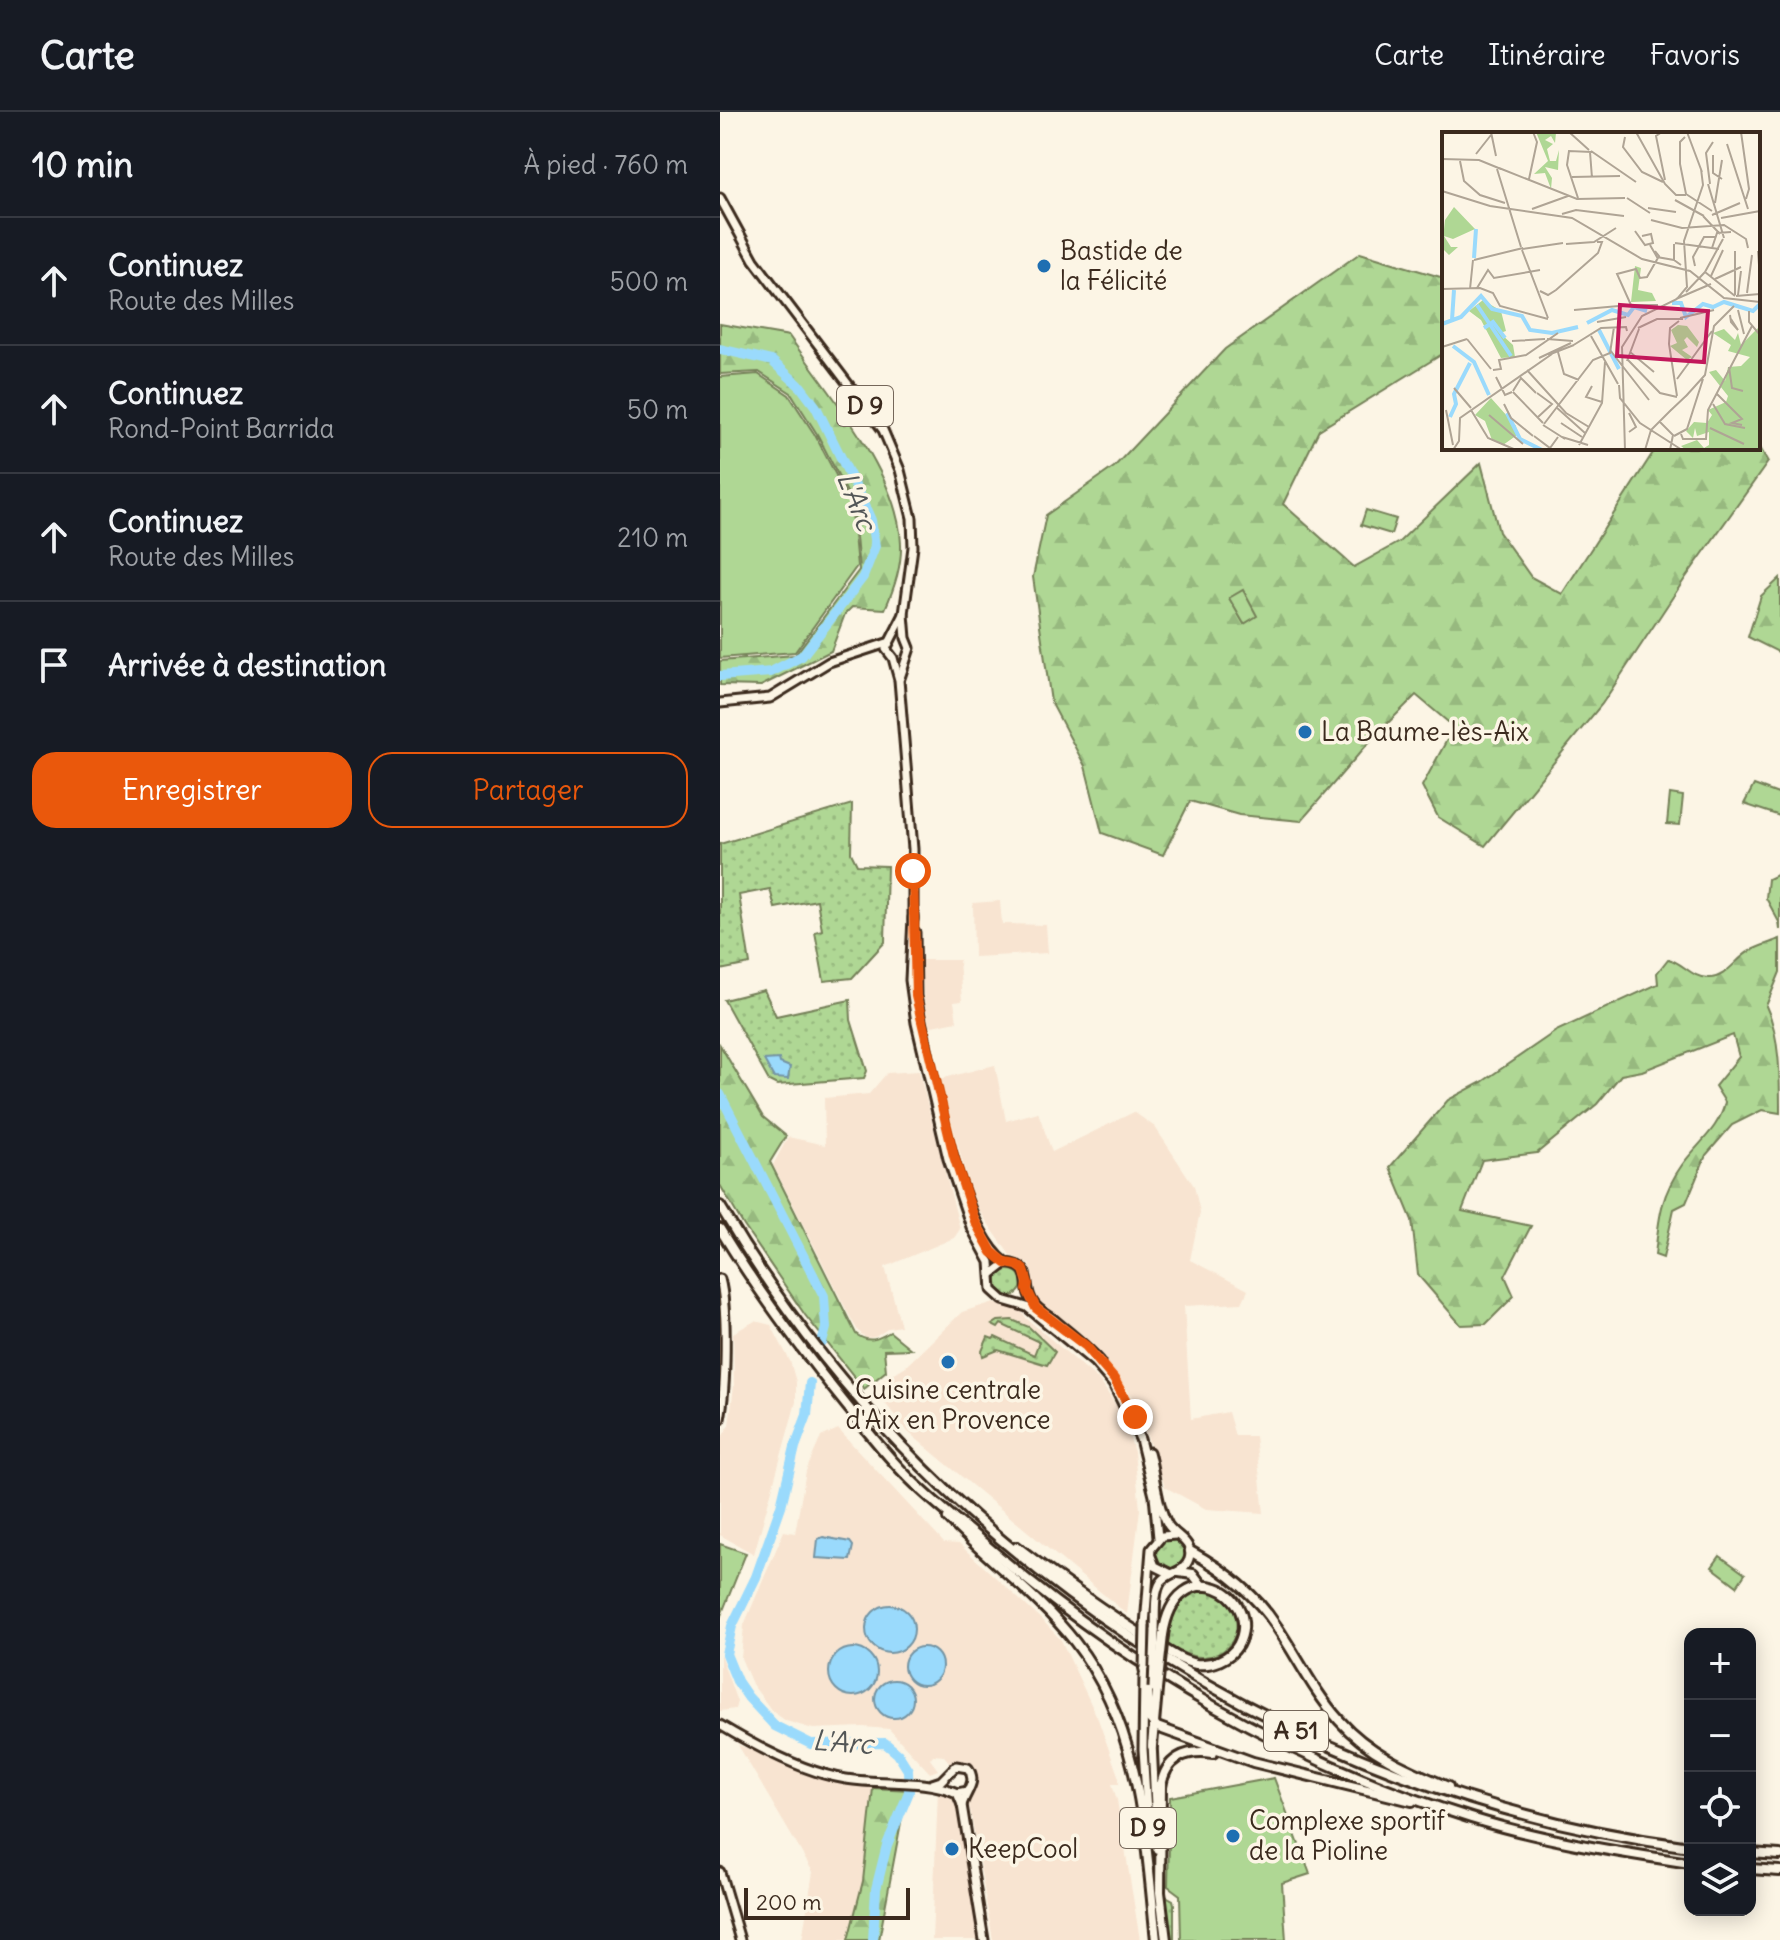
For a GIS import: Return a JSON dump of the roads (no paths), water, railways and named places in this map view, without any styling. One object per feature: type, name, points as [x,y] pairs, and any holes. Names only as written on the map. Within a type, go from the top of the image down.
[{"type":"highway","name":"A 51","points":[[720,1206],[758,1267],[808,1336],[873,1414],[984,1526],[1059,1588],[1111,1625],[1201,1682],[1320,1743],[1406,1777],[1494,1806],[1588,1829],[1684,1846]]},
{"type":"highway","name":"A 51","points":[[720,1229],[771,1309],[804,1353],[908,1478],[1029,1582],[1111,1644],[1174,1684],[1292,1747],[1379,1784],[1463,1815],[1590,1846],[1684,1862]]},
{"type":"highway","points":[[908,1478],[972,1544],[1056,1621],[1082,1651],[1102,1685],[1127,1742],[1138,1788],[1156,1940]]},
{"type":"highway","points":[[942,1486],[1074,1589],[1167,1651],[1196,1664],[1212,1663],[1227,1657],[1237,1646],[1242,1631],[1242,1616],[1233,1599],[1219,1589],[1202,1586],[1187,1590],[1174,1600],[1159,1633],[1150,1687]]},
{"type":"highway","points":[[1190,1551],[1218,1566],[1252,1596],[1275,1624],[1328,1707],[1360,1740],[1398,1765],[1494,1806]]},
{"type":"highway","points":[[1175,1573],[1193,1574],[1202,1586]]},
{"type":"highway","points":[[1144,1668],[1150,1687],[1152,1746]]},
{"type":"highway","points":[[1153,1723],[1192,1741],[1253,1762]]},
{"type":"highway","points":[[1160,1892],[1161,1787],[1166,1768],[1179,1756],[1199,1751],[1253,1762],[1463,1815]]},
{"type":"highway","points":[[1756,1853],[1780,1855]]},
{"type":"highway","points":[[1756,1869],[1780,1871]]},
{"type":"highway","name":"D 9","points":[[1160,1892],[1166,1940]]},
{"type":"main road","name":"D 9","points":[[720,198],[735,229]]},
{"type":"main road","name":"D 9","points":[[720,208],[754,260],[883,430],[900,470],[912,518],[913,547],[904,614],[906,638]]},
{"type":"main road","name":"D 9","points":[[890,640],[904,614]]},
{"type":"main road","points":[[720,703],[765,699],[823,665],[890,640],[906,638],[910,648],[899,680]]},
{"type":"main road","points":[[890,640],[891,656],[899,680],[913,849],[916,996],[954,1156],[975,1221],[992,1252],[1006,1263],[1024,1270],[1028,1283],[1026,1292],[1015,1302]]},
{"type":"main road","points":[[863,650],[905,656]]},
{"type":"main road","points":[[913,917],[910,963],[916,1023],[959,1196],[990,1262],[991,1287],[994,1294],[1003,1300],[1027,1307],[1094,1362],[1113,1384],[1140,1439],[1154,1496],[1158,1538]]},
{"type":"main road","points":[[992,1274],[1006,1263]]},
{"type":"main road","points":[[720,1279],[724,1313],[724,1388],[720,1419]]},
{"type":"main road","points":[[1026,1292],[1036,1308],[1086,1346],[1129,1402],[1143,1435],[1168,1524],[1178,1536]]},
{"type":"main road","points":[[1144,1668],[1153,1543],[1168,1534],[1185,1540],[1190,1551],[1188,1563],[1161,1581],[1158,1589],[1159,1633]]},
{"type":"main road","points":[[1151,1555],[1155,1566],[1175,1573]]},
{"type":"main road","name":"D 9","points":[[1150,1687],[1143,1749],[1156,1940]]},
{"type":"main road","points":[[720,1725],[823,1774],[846,1779],[949,1787],[957,1793],[962,1805],[984,1940]]},
{"type":"main road","points":[[720,1733],[731,1732]]},
{"type":"main road","name":"D 9","points":[[1152,1746],[1160,1892]]},
{"type":"main road","points":[[930,1785],[956,1766],[968,1768],[973,1779],[962,1805]]},
{"type":"main road","points":[[946,1776],[949,1787]]},
{"type":"main road","points":[[957,1793],[967,1791]]},
{"type":"main road","points":[[720,1872],[740,1940]]},
{"type":"water","points":[[779,1059],[780,1063],[790,1067],[788,1079],[774,1078],[764,1060]]},
{"type":"water","points":[[823,1537],[850,1542],[853,1546],[850,1560],[816,1558],[818,1539]]},
{"type":"water","points":[[890,1605],[907,1612],[914,1629],[907,1646],[890,1653],[873,1646],[866,1629],[873,1612]]},
{"type":"water","points":[[923,1647],[936,1653],[942,1666],[936,1679],[923,1685],[910,1679],[904,1666],[910,1653]]},
{"type":"water","points":[[853,1648],[870,1655],[877,1672],[870,1689],[853,1696],[836,1689],[829,1672],[836,1655]]},
{"type":"water","points":[[894,1680],[907,1686],[913,1699],[907,1712],[894,1718],[881,1712],[875,1699],[881,1686]]},
{"type":"waterway","name":"L'Arc","points":[[720,349],[772,361],[801,387],[816,407],[862,500],[871,520],[875,546],[863,577],[802,656],[771,672],[720,676]]},
{"type":"waterway","name":"L'Arc","points":[[720,1094],[824,1296],[826,1328],[822,1343]]},
{"type":"waterway","name":"L'Arc","points":[[810,1383],[807,1415],[795,1447],[781,1506],[756,1577],[732,1626],[726,1654],[737,1681],[775,1726],[811,1744],[885,1743],[898,1754],[908,1770],[909,1792],[887,1845],[876,1889],[873,1940]]},
{"type":"place","name":"Bastide de la Félicité","points":[[1044,266]]},
{"type":"place","name":"La Baume-lès-Aix","points":[[1305,732]]},
{"type":"place","name":"Cuisine centrale d'Aix en Provence","points":[[948,1362]]},
{"type":"place","name":"Complexe sportif de la Pioline","points":[[1233,1836]]},
{"type":"place","name":"KeepCool","points":[[952,1849]]}]
